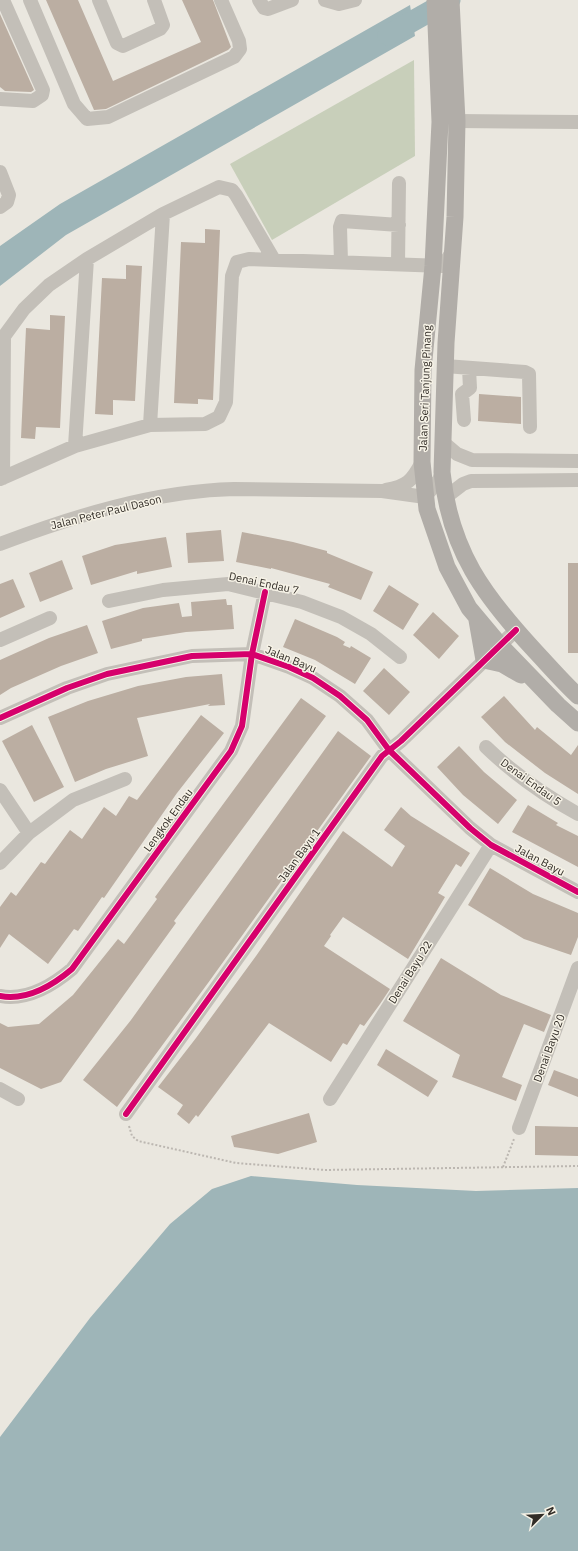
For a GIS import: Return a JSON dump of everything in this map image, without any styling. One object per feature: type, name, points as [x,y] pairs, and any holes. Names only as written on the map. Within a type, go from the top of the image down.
[{"type":"main road","name":"Jalan Seri Tanjung Pinang","points":[[435,0],[445,31],[457,121],[452,252],[445,366],[442,472],[446,497],[456,535],[466,561],[479,584],[516,630],[578,696]]},
{"type":"main road","name":"Jalan Seri Tanjung Pinang","points":[[451,0],[445,31],[433,266],[423,370],[422,462],[424,494],[427,509],[447,567],[458,589],[476,618],[537,684],[578,722]]},
{"type":"main road","points":[[476,618],[484,660],[502,664],[537,684]]},
{"type":"street","points":[[0,99],[33,101],[42,95],[43,90],[3,0]]},
{"type":"street","points":[[30,0],[74,104],[87,120],[108,117],[234,57],[240,49],[239,41],[221,0]]},
{"type":"street","points":[[99,0],[117,42],[123,46],[160,29],[164,25],[154,0]]},
{"type":"street","points":[[259,0],[264,8],[268,10],[292,0]]},
{"type":"street","points":[[325,0],[339,4],[355,0]]},
{"type":"street","points":[[457,121],[578,122]]},
{"type":"street","points":[[0,172],[9,195],[6,202],[0,207]]},
{"type":"street","points":[[398,264],[399,183]]},
{"type":"street","points":[[274,260],[236,195],[232,190],[226,187],[212,189],[163,214],[86,259],[49,284],[24,309],[2,340],[2,478],[75,446],[150,425],[205,424],[219,417],[224,410],[226,402],[232,276],[237,262],[249,259],[274,260],[398,264],[443,266],[452,252]]},
{"type":"street","points":[[150,425],[163,214]]},
{"type":"street","points":[[341,262],[340,227],[342,221],[399,225]]},
{"type":"street","points":[[75,446],[86,259]]},
{"type":"street","points":[[445,366],[525,372],[529,374],[530,427]]},
{"type":"street","points":[[464,420],[462,394],[470,388],[469,369]]},
{"type":"street","points":[[444,443],[457,454],[472,460],[578,461]]},
{"type":"street","name":"Jalan Peter Paul Dason","points":[[382,491],[400,488],[407,484],[412,480],[422,462]]},
{"type":"street","points":[[424,494],[436,485],[442,472]]},
{"type":"street","points":[[446,497],[463,484],[471,481],[578,480]]},
{"type":"street","name":"Jalan Peter Paul Dason","points":[[0,544],[61,522],[143,501],[216,490],[382,491],[413,496],[424,494]]},
{"type":"street","name":"Denai Endau 7","points":[[109,601],[163,590],[228,584],[302,602],[341,617],[371,634],[400,657]]},
{"type":"street","name":"Lengkok Endau","points":[[0,996],[22,996],[40,991],[57,982],[72,969],[231,751],[242,726],[252,654],[265,592]]},
{"type":"street","points":[[0,640],[50,618]]},
{"type":"street","name":"Jalan Bayu 1","points":[[126,1114],[382,756],[401,741],[516,630]]},
{"type":"street","name":"Jalan Bayu","points":[[0,718],[67,688],[107,674],[192,656],[252,654],[289,667],[313,678],[340,696],[367,720],[389,750],[470,828],[490,845],[578,892]]},
{"type":"street","name":"Denai Endau 5","points":[[486,747],[508,768],[547,796],[578,814]]},
{"type":"street","points":[[0,863],[29,833],[73,800],[125,779]]},
{"type":"street","points":[[0,790],[29,833]]},
{"type":"street","name":"Denai Bayu 22","points":[[330,1099],[490,845]]},
{"type":"street","name":"Denai Bayu 20","points":[[519,1128],[578,968]]},
{"type":"street","points":[[0,1089],[18,1099]]},
{"type":"path","points":[[126,1114],[132,1136],[138,1141],[236,1163],[325,1170],[578,1166]]},
{"type":"path","points":[[503,1168],[519,1128]]},
{"type":"green space","points":[[414,60],[415,156],[272,240],[230,164]]},
{"type":"water","points":[[410,5],[415,36],[66,235],[0,286],[0,246],[60,204]]},
{"type":"water","points":[[251,1176],[357,1185],[476,1191],[578,1188],[578,1551],[0,1551],[0,1437],[90,1318],[170,1224],[212,1189]]},
{"type":"building","points":[[46,0],[78,0],[113,81],[201,42],[182,0],[213,0],[231,47],[228,50],[106,109],[94,110]]},
{"type":"building","points":[[0,14],[34,90],[31,92],[5,91],[0,87]]},
{"type":"building","points":[[205,229],[220,230],[213,400],[198,399],[198,404],[174,403],[181,242],[205,243]]},
{"type":"building","points":[[126,265],[142,266],[135,401],[113,400],[113,415],[95,414],[102,278],[126,279]]},
{"type":"building","points":[[50,315],[65,316],[60,428],[36,427],[35,439],[21,438],[26,328],[50,330]]},
{"type":"building","points":[[479,394],[521,397],[521,424],[478,421]]},
{"type":"building","points":[[221,530],[224,561],[188,563],[186,533]]},
{"type":"building","points":[[242,532],[293,542],[327,551],[327,553],[373,572],[361,600],[328,587],[330,584],[271,568],[236,562]]},
{"type":"building","points":[[166,537],[172,567],[137,574],[137,571],[91,585],[82,556],[115,545]]},
{"type":"building","points":[[62,560],[73,589],[40,602],[29,573]]},
{"type":"building","points":[[568,563],[578,563],[578,653],[568,653]]},
{"type":"building","points":[[13,579],[25,607],[0,618],[0,584]]},
{"type":"building","points":[[389,585],[419,604],[403,630],[373,611]]},
{"type":"building","points":[[226,599],[227,605],[232,605],[234,629],[186,632],[142,639],[142,641],[111,649],[102,621],[143,608],[179,603],[182,617],[192,616],[191,602]]},
{"type":"building","points":[[433,612],[459,636],[439,659],[413,635]]},
{"type":"building","points":[[295,619],[337,637],[345,642],[343,645],[350,648],[351,646],[371,658],[355,684],[315,660],[283,647]]},
{"type":"building","points":[[87,625],[98,653],[61,666],[11,688],[0,695],[0,660],[49,638]]},
{"type":"building","points":[[384,668],[410,692],[389,715],[363,691]]},
{"type":"building","points":[[222,674],[225,705],[208,706],[210,704],[137,718],[148,756],[106,769],[75,782],[48,717],[88,701],[138,686],[186,677]]},
{"type":"building","points":[[504,696],[535,730],[537,727],[571,755],[578,745],[578,794],[545,773],[505,742],[481,717]]},
{"type":"building","points":[[301,698],[326,716],[174,921],[176,923],[61,1082],[41,1089],[0,1068],[0,1023],[8,1027],[39,1024],[73,995],[118,939],[124,944],[157,899],[155,897]]},
{"type":"building","points":[[201,715],[224,733],[177,793],[104,898],[102,897],[78,931],[74,929],[48,964],[9,934],[0,948],[0,907],[11,892],[16,896],[41,862],[45,864],[70,830],[82,839],[104,807],[116,816],[129,796],[137,800]]},
{"type":"building","points":[[32,725],[64,787],[34,802],[2,741]]},
{"type":"building","points":[[338,731],[371,756],[117,1107],[83,1080],[131,1020]]},
{"type":"building","points":[[459,746],[484,772],[517,800],[498,824],[463,795],[437,767]]},
{"type":"building","points":[[528,805],[558,823],[556,825],[578,836],[578,867],[512,832]]},
{"type":"building","points":[[401,807],[411,816],[470,853],[461,867],[456,864],[438,893],[445,897],[408,959],[343,917],[330,935],[331,936],[324,946],[390,989],[380,1004],[364,1026],[360,1024],[347,1045],[343,1043],[331,1062],[269,1023],[198,1117],[196,1115],[189,1124],[177,1114],[183,1105],[158,1087],[256,956],[343,831],[392,867],[405,846],[384,830]]},
{"type":"building","points":[[490,868],[533,894],[578,913],[578,937],[571,955],[524,939],[468,905]]},
{"type":"building","points":[[441,958],[501,995],[551,1015],[544,1032],[524,1024],[502,1077],[522,1085],[516,1101],[452,1077],[460,1055],[403,1021]]},
{"type":"building","points":[[386,1049],[438,1081],[428,1097],[377,1065]]},
{"type":"building","points":[[554,1070],[578,1079],[578,1097],[548,1085]]},
{"type":"building","points":[[309,1113],[317,1142],[278,1154],[234,1147],[231,1136]]},
{"type":"building","points":[[535,1126],[578,1127],[578,1156],[535,1155]]},
{"type":"waterway","points":[[388,35],[450,0]]},
{"type":"cycle path","points":[[0,996],[20,996],[39,991],[72,969],[231,751],[242,726],[252,654],[265,592]]},
{"type":"cycle path","points":[[126,1114],[382,756],[401,741],[516,630]]},
{"type":"cycle path","points":[[0,718],[67,688],[107,674],[192,656],[252,654],[289,667],[313,678],[340,696],[367,720],[389,750],[470,828],[491,845],[578,892]]}]
